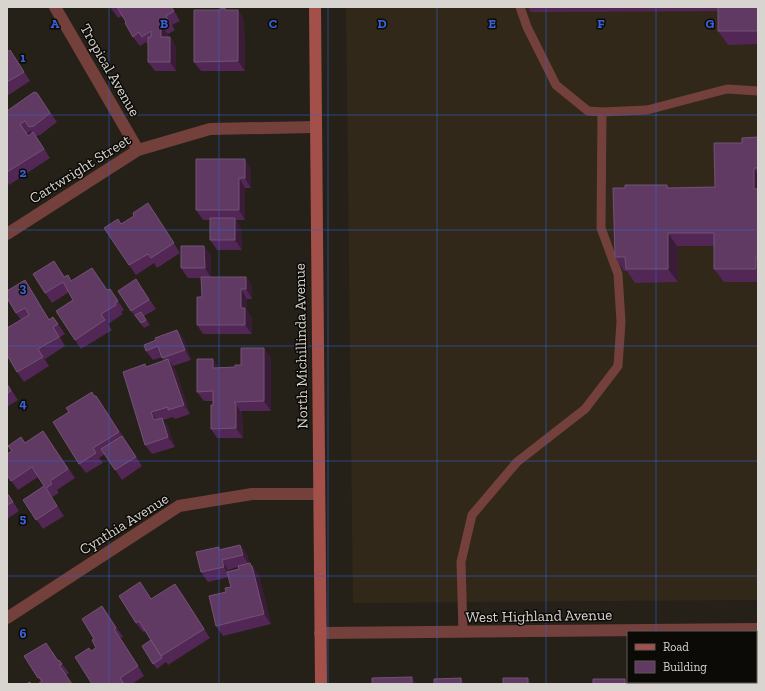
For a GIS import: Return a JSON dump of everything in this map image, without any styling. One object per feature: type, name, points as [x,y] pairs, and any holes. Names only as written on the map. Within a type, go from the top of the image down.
[{"type":"street","name":"Tropical Avenue","points":[[55,7],[138,150]]},
{"type":"street","name":"North Michillinda Avenue","points":[[315,7],[321,684]]},
{"type":"street","name":"Cartwright Street","points":[[7,234],[138,150],[210,129],[315,127]]},
{"type":"street","name":"Cynthia Avenue","points":[[7,618],[179,506],[252,494],[319,494]]},
{"type":"street","name":"West Highland Avenue","points":[[320,633],[463,633],[758,629]]},
{"type":"lane","points":[[520,7],[527,27],[556,85],[588,112],[647,110],[727,89],[758,91]]},
{"type":"lane","points":[[463,633],[461,562],[472,515],[517,462],[585,409],[618,366],[621,322],[618,274],[601,228],[602,112]]},
{"type":"shaded area","points":[[346,7],[758,7],[758,600],[353,603]]},
{"type":"building","points":[[117,7],[171,7],[174,11],[166,16],[168,20],[161,25],[161,37],[170,37],[170,62],[148,62],[148,37],[151,37],[151,31],[142,37],[139,32],[133,37]]},
{"type":"building","points":[[718,7],[758,7],[758,31],[718,31]]},
{"type":"building","points":[[221,8],[225,8],[225,10],[238,10],[238,61],[194,62],[194,10],[221,10]]},
{"type":"building","points":[[10,50],[24,72],[7,82],[7,52]]},
{"type":"building","points":[[34,92],[37,93],[50,113],[34,126],[29,127],[25,121],[20,124],[28,136],[33,132],[44,149],[7,172],[7,111]]},
{"type":"building","points":[[758,137],[758,168],[754,168],[754,189],[758,189],[758,257],[756,257],[756,269],[714,269],[714,233],[668,233],[668,269],[626,269],[625,257],[615,257],[613,188],[625,188],[625,185],[667,185],[667,188],[715,187],[714,143],[742,143],[742,138]]},
{"type":"building","points":[[196,159],[245,159],[245,178],[239,178],[239,210],[196,210]]},
{"type":"building","points":[[148,203],[174,243],[151,258],[148,254],[129,265],[104,228],[118,219],[121,224],[134,216],[133,213]]},
{"type":"building","points":[[210,218],[235,218],[235,240],[210,240]]},
{"type":"building","points":[[181,246],[204,246],[205,268],[181,268]]},
{"type":"building","points":[[54,261],[64,277],[68,275],[71,281],[92,268],[107,290],[110,289],[118,301],[115,303],[116,305],[101,314],[105,320],[75,340],[56,311],[73,300],[63,282],[45,293],[33,274]]},
{"type":"building","points":[[201,277],[246,277],[246,289],[241,289],[241,308],[245,308],[245,325],[197,325],[197,297],[202,297]]},
{"type":"building","points":[[136,279],[149,300],[131,311],[118,291]]},
{"type":"building","points":[[25,280],[49,320],[53,317],[58,324],[53,327],[59,337],[38,349],[43,357],[17,372],[7,355],[7,328],[29,315],[25,308],[16,313],[7,298],[7,291]]},
{"type":"building","points":[[141,312],[146,320],[141,323],[135,315]]},
{"type":"building","points":[[177,330],[185,350],[162,358],[158,346],[146,351],[144,345],[156,340],[155,338]]},
{"type":"building","points":[[241,348],[264,348],[264,401],[234,402],[236,404],[236,428],[211,429],[211,405],[213,405],[213,391],[197,392],[197,359],[213,359],[213,368],[235,367],[235,365],[241,365]]},
{"type":"building","points":[[168,359],[184,405],[168,410],[168,407],[151,412],[154,420],[162,418],[168,437],[145,445],[123,372],[145,364],[146,367]]},
{"type":"building","points":[[7,384],[11,391],[7,393]]},
{"type":"building","points":[[92,392],[119,432],[93,448],[96,453],[79,464],[53,422],[69,412],[66,408]]},
{"type":"building","points":[[43,431],[68,469],[50,481],[52,484],[46,488],[57,506],[36,520],[23,500],[44,486],[32,467],[11,481],[7,475],[7,454],[12,451],[8,446],[21,437],[25,443]]},
{"type":"building","points":[[122,436],[136,457],[115,470],[101,449]]},
{"type":"building","points":[[7,493],[13,502],[7,505]]},
{"type":"building","points":[[240,545],[243,555],[222,560],[224,567],[201,572],[196,552],[219,547],[219,550]]},
{"type":"building","points":[[250,563],[264,614],[216,626],[209,596],[226,592],[225,588],[231,587],[227,572],[239,569],[238,566]]},
{"type":"building","points":[[140,582],[151,599],[175,584],[204,629],[161,656],[139,621],[136,623],[119,596]]},
{"type":"building","points":[[102,606],[116,628],[114,629],[138,666],[120,678],[124,684],[92,684],[75,657],[89,648],[91,651],[96,648],[92,640],[94,639],[82,619]]},
{"type":"building","points":[[151,640],[162,658],[153,664],[142,646]]},
{"type":"building","points":[[46,643],[58,661],[59,660],[62,664],[59,665],[72,684],[38,684],[42,681],[39,677],[38,678],[24,656]]},
{"type":"building","points":[[412,677],[412,684],[372,684],[372,678]]},
{"type":"building","points":[[461,678],[461,684],[434,684],[434,679]]},
{"type":"building","points":[[503,678],[528,678],[528,684],[503,684]]},
{"type":"building","points":[[593,679],[625,679],[625,684],[593,684]]},
{"type":"building","points":[[633,683],[658,683],[658,684]]},
{"type":"building","points":[[726,683],[754,683],[754,684]]}]
